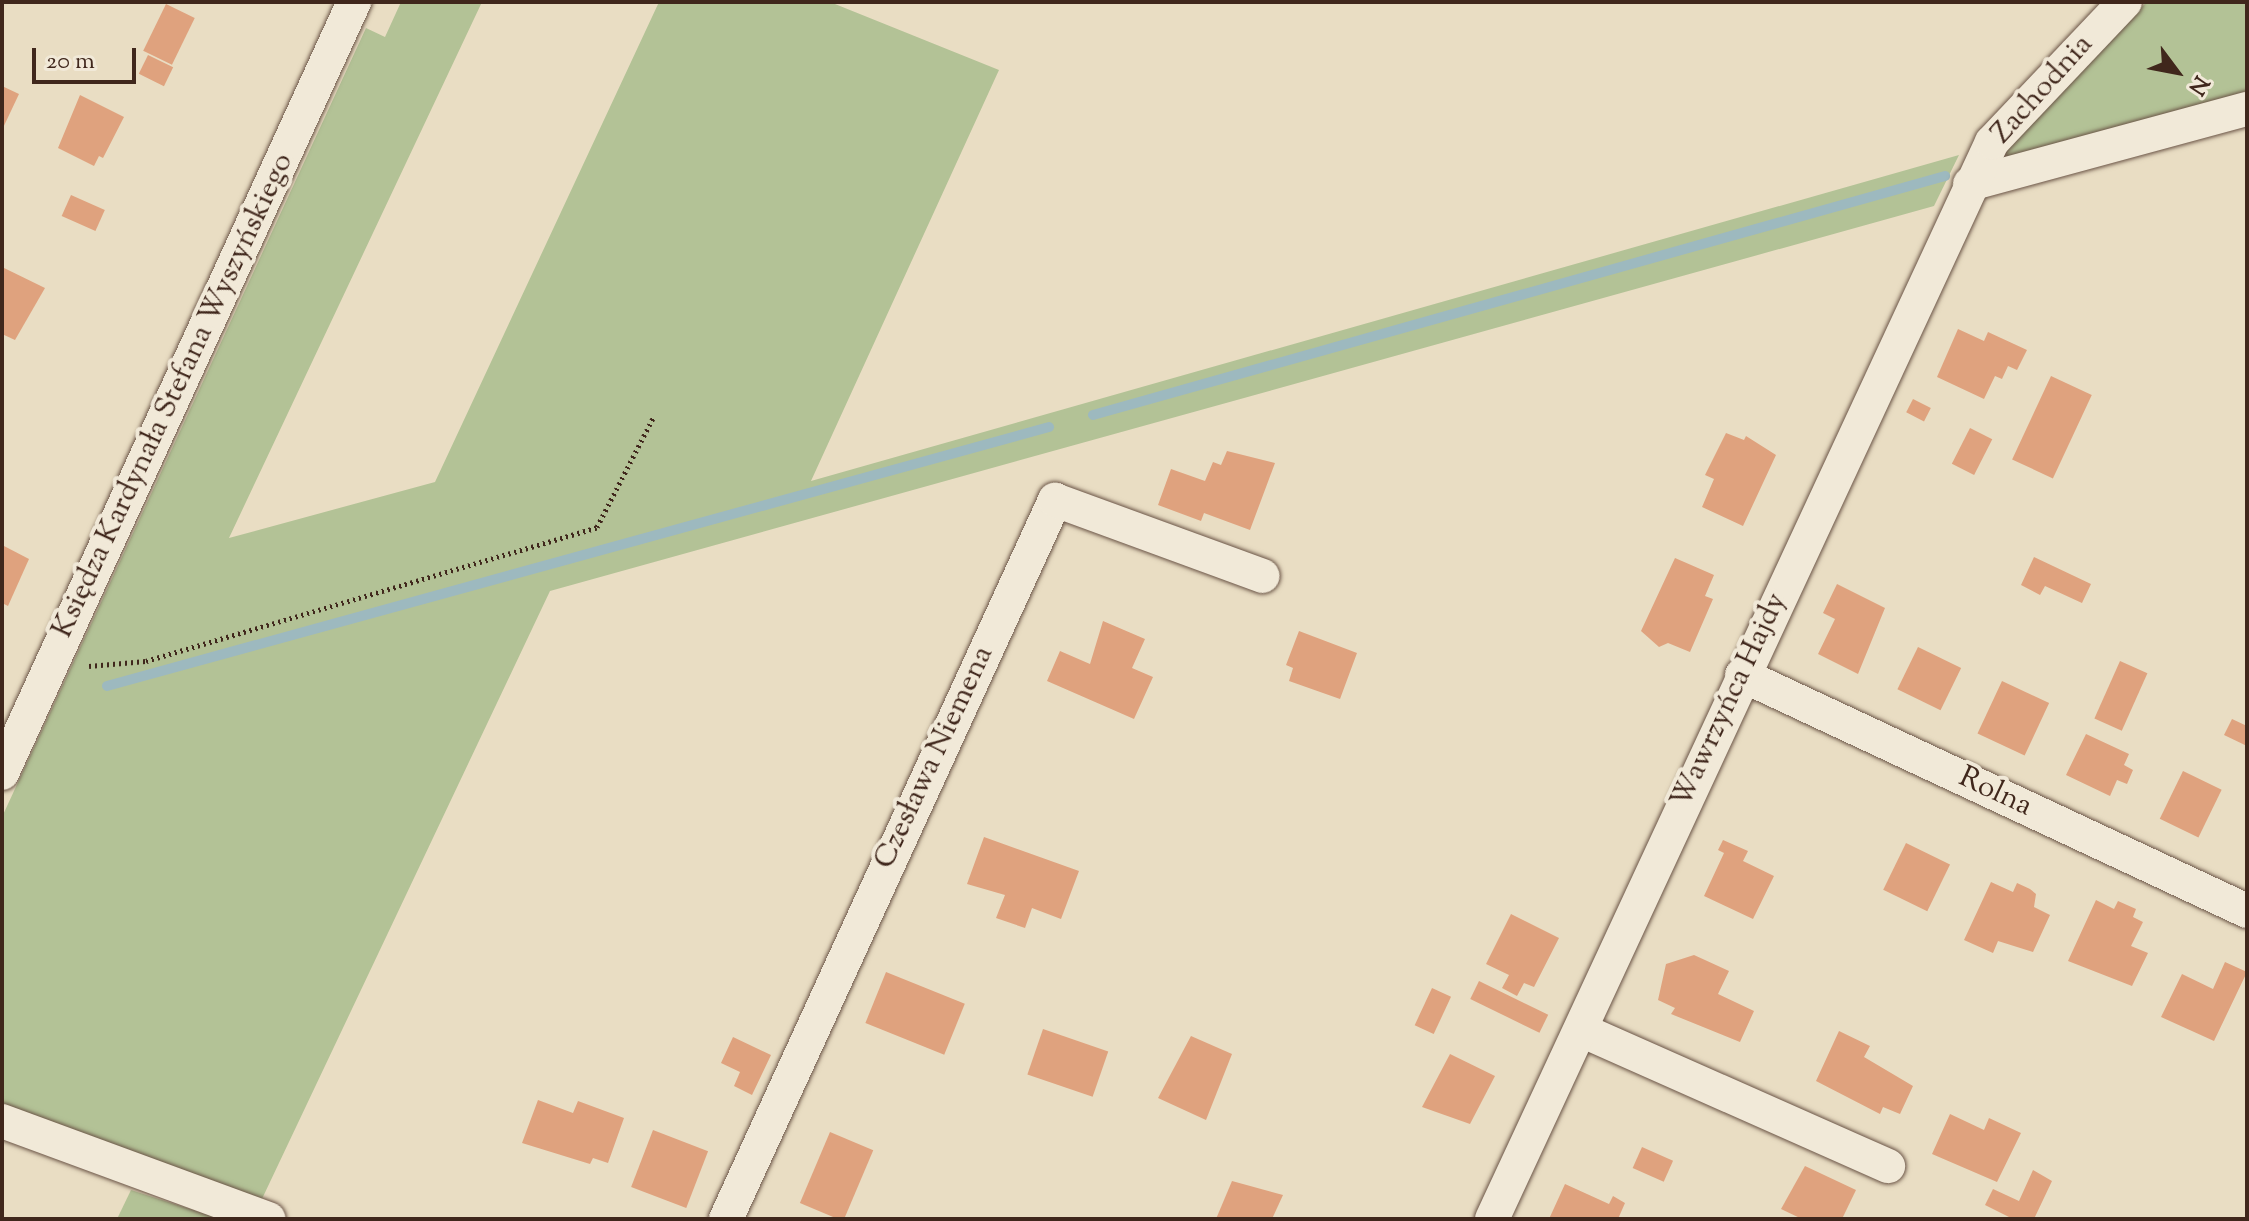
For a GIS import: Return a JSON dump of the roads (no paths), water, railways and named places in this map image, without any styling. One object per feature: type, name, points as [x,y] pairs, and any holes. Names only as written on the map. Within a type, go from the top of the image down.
[{"type":"street","name":"Zachodnia","points":[[1970,184],[2008,120],[2125,2]]},
{"type":"street","name":"Księdza Kardynała Stefana Wyszyńskiego","points":[[2,773],[350,10]]},
{"type":"street","points":[[1970,184],[2247,109]]},
{"type":"street","name":"Wawrzyńca Hajdy","points":[[1492,1219],[1970,184]]},
{"type":"street","name":"Czesława Niemena","points":[[726,1219],[1055,500],[1263,576]]},
{"type":"street","name":"Rolna","points":[[1742,675],[2247,911]]},
{"type":"street","points":[[1581,1030],[1888,1166]]},
{"type":"street","points":[[2,1121],[269,1219]]},
{"type":"waterway","points":[[1093,415],[1945,176]]},
{"type":"waterway","points":[[107,686],[1049,427]]}]
